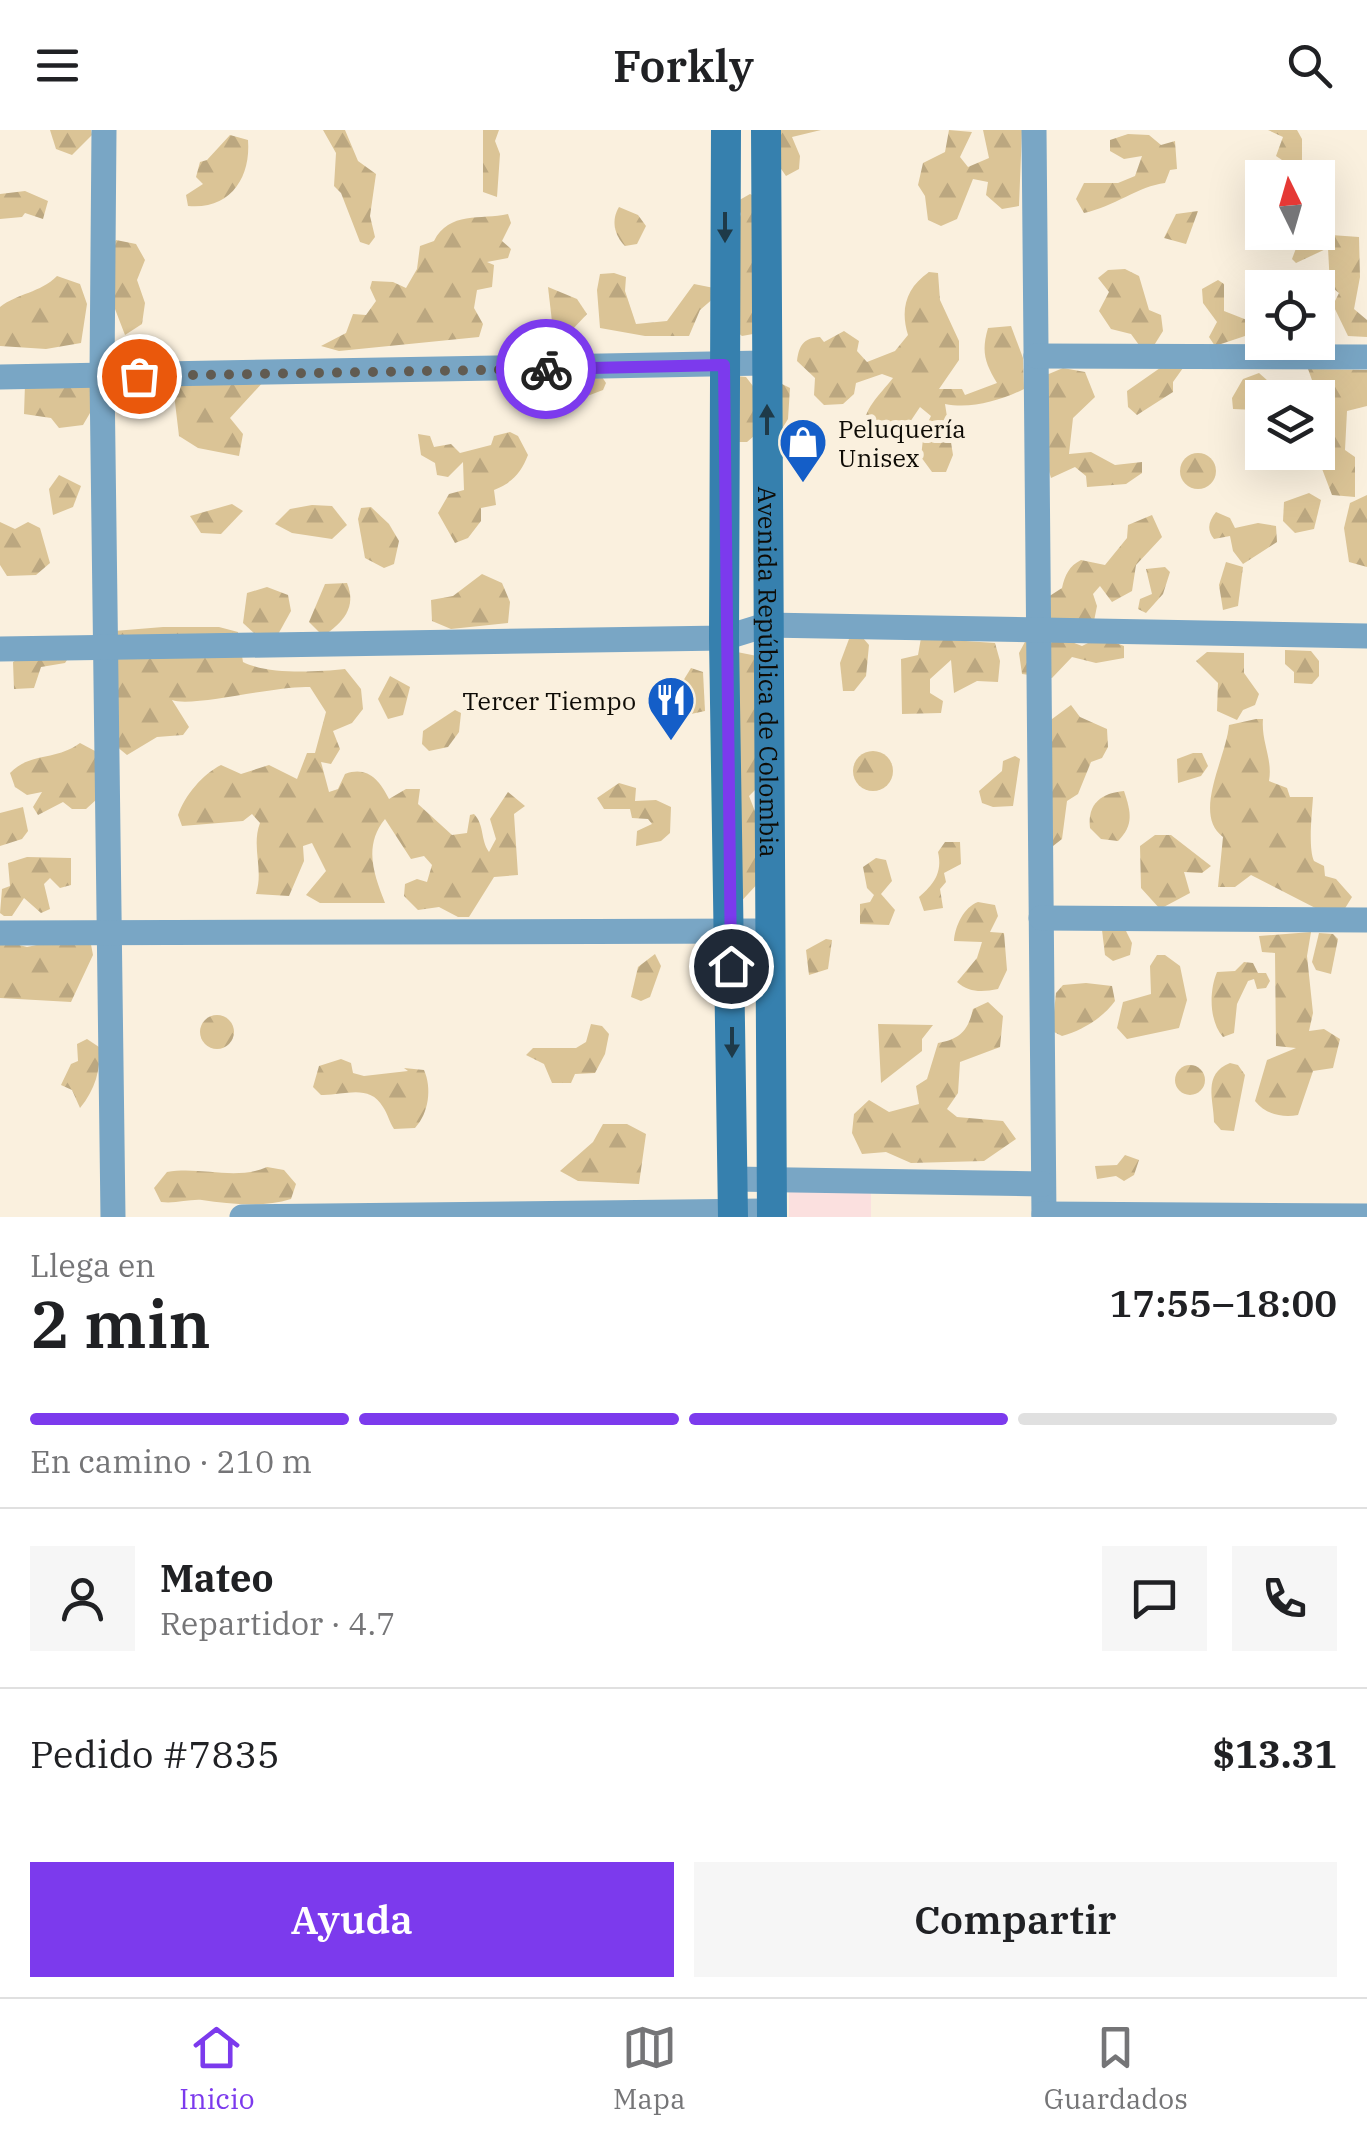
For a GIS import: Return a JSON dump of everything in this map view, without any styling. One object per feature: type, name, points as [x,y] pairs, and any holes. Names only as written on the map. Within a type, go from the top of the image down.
[{"type":"street","points":[[104,130],[102,376],[114,1217]]},
{"type":"street","name":"Avenida República de Colombia","points":[[726,130],[724,638],[733,1214]]},
{"type":"street","name":"Avenida República de Colombia","points":[[766,130],[772,1214]]},
{"type":"street","points":[[1034,130],[1044,1216],[1367,1216]]},
{"type":"street","points":[[1036,356],[1367,358]]},
{"type":"street","points":[[0,377],[767,363]]},
{"type":"street","points":[[0,649],[724,638],[766,625],[1367,636]]},
{"type":"street","points":[[1041,918],[1367,920]]},
{"type":"street","points":[[0,933],[770,930]]},
{"type":"street","points":[[733,1179],[1043,1184]]},
{"type":"street","points":[[242,1217],[772,1214]]},
{"type":"shaded area","points":[[789,1188],[871,1189],[871,1217],[789,1217]]},
{"type":"green space","points":[[50,130],[91,130],[92,135],[72,155],[56,149]]},
{"type":"green space","points":[[323,130],[345,130],[358,161],[376,174],[370,216],[375,237],[369,245],[360,242],[341,193],[334,186],[336,153]]},
{"type":"green space","points":[[483,130],[499,130],[495,141],[500,154],[497,197],[483,192]]},
{"type":"green space","points":[[777,130],[821,130],[792,137],[800,156],[799,169],[786,176],[777,163]]},
{"type":"green space","points":[[949,130],[972,132],[960,157],[968,167],[989,158],[983,130],[1022,130],[1019,206],[1002,209],[986,195],[988,182],[973,179],[957,219],[941,226],[928,220],[925,196],[918,185],[923,163],[945,152]]},
{"type":"green space","points":[[1268,130],[1297,130],[1302,139],[1302,160],[1282,160],[1276,156],[1283,137]]},
{"type":"green space","points":[[1128,134],[1149,135],[1161,145],[1175,141],[1177,169],[1170,170],[1165,183],[1084,213],[1076,199],[1084,183],[1118,183],[1135,176],[1142,156],[1124,159],[1110,151],[1110,140]]},
{"type":"green space","points":[[230,135],[248,140],[241,179],[235,189],[216,203],[188,206],[186,195],[203,184],[196,177],[200,162],[207,160]]},
{"type":"green space","points":[[25,191],[48,201],[43,219],[25,213],[22,217],[0,219],[0,194]]},
{"type":"green space","points":[[750,194],[758,198],[753,334],[742,336],[732,328],[735,232],[741,214],[736,202]]},
{"type":"green space","points":[[619,207],[638,215],[646,226],[637,244],[625,246],[618,237],[614,222]]},
{"type":"green space","points":[[1198,211],[1186,244],[1164,238],[1176,214]]},
{"type":"green space","points":[[508,214],[511,223],[502,241],[511,249],[508,258],[487,262],[494,265],[492,287],[477,290],[474,308],[483,324],[479,337],[339,351],[321,346],[346,333],[353,314],[366,315],[376,301],[370,288],[372,281],[393,282],[406,288],[417,269],[420,246],[434,241],[448,225],[466,218]]},
{"type":"green space","points":[[1335,235],[1359,237],[1360,277],[1354,309],[1367,320],[1367,337],[1348,336],[1335,309],[1339,293],[1335,290],[1335,270],[1329,270],[1328,250],[1335,250]]},
{"type":"green space","points":[[116,240],[136,244],[145,260],[137,280],[145,303],[142,324],[125,335],[110,296],[102,257]]},
{"type":"green space","points":[[1295,250],[1324,250],[1296,263],[1292,259]]},
{"type":"green space","points":[[1125,269],[1139,276],[1149,310],[1161,315],[1163,331],[1153,347],[1139,345],[1131,334],[1111,329],[1099,311],[1109,292],[1098,278],[1108,270]]},
{"type":"green space","points":[[929,272],[938,273],[940,300],[959,341],[959,360],[939,389],[962,389],[965,395],[997,383],[985,357],[988,328],[1011,326],[1023,358],[1024,389],[985,403],[945,404],[953,455],[946,472],[932,472],[921,457],[924,430],[931,416],[920,407],[900,437],[871,438],[863,433],[869,409],[893,378],[882,374],[856,383],[854,394],[843,404],[824,405],[814,395],[815,378],[797,361],[806,341],[820,337],[824,342],[844,331],[859,341],[857,351],[867,362],[895,351],[908,335],[905,308],[910,292]]},
{"type":"green space","points":[[600,274],[626,277],[625,291],[636,324],[667,321],[694,284],[714,288],[715,297],[700,310],[689,336],[645,336],[600,328]]},
{"type":"green space","points":[[57,276],[80,284],[87,304],[81,343],[46,349],[0,346],[0,307]]},
{"type":"green space","points":[[1218,280],[1224,284],[1224,311],[1245,319],[1245,336],[1215,346],[1209,337],[1217,322],[1203,303],[1202,289]]},
{"type":"green space","points":[[548,287],[577,299],[587,314],[571,331],[554,339]]},
{"type":"green space","points":[[1063,368],[1085,372],[1095,397],[1073,418],[1069,454],[1091,452],[1115,465],[1142,462],[1142,473],[1126,484],[1087,487],[1086,476],[1075,467],[1051,478],[1042,448],[1044,376]]},
{"type":"green space","points":[[1160,368],[1183,368],[1173,382],[1173,392],[1137,415],[1128,407],[1127,391]]},
{"type":"green space","points":[[1308,369],[1367,370],[1367,406],[1347,411],[1345,450],[1355,457],[1355,497],[1332,495],[1322,470],[1335,470],[1335,380],[1312,380]]},
{"type":"green space","points":[[1259,373],[1267,380],[1245,380],[1245,410],[1233,409],[1232,398],[1243,379]]},
{"type":"green space","points":[[736,376],[746,377],[756,390],[774,380],[790,388],[788,419],[777,437],[754,436],[747,442],[733,442]]},
{"type":"green space","points":[[183,377],[266,379],[230,418],[243,434],[239,456],[198,448],[179,436],[174,394]]},
{"type":"green space","points":[[602,377],[606,383],[603,390],[548,411],[537,393],[539,379]]},
{"type":"green space","points":[[25,384],[90,385],[90,413],[83,425],[59,428],[51,418],[24,414]]},
{"type":"green space","points":[[510,432],[518,436],[528,455],[519,472],[494,490],[496,505],[481,508],[481,521],[468,538],[455,543],[438,513],[449,494],[464,490],[463,462],[448,477],[437,475],[435,463],[421,455],[418,434],[430,436],[434,447],[451,444],[460,453],[491,445],[494,436]]},
{"type":"green space","points":[[1198,453],[1211,458],[1216,471],[1211,484],[1198,489],[1185,484],[1180,471],[1185,458]]},
{"type":"green space","points":[[59,475],[81,486],[73,507],[53,515],[49,489]]},
{"type":"green space","points":[[1309,493],[1321,500],[1314,529],[1295,533],[1283,521],[1284,502]]},
{"type":"green space","points":[[1367,495],[1367,567],[1349,562],[1344,528],[1350,503]]},
{"type":"green space","points":[[232,504],[243,511],[221,534],[201,533],[190,516]]},
{"type":"green space","points":[[332,506],[347,525],[332,539],[292,533],[275,524],[290,509]]},
{"type":"green space","points":[[371,507],[389,524],[399,541],[394,564],[384,568],[365,558],[358,519],[361,508]]},
{"type":"green space","points":[[1216,512],[1230,518],[1235,528],[1258,523],[1276,526],[1277,542],[1243,564],[1233,551],[1230,536],[1214,539],[1210,532]]},
{"type":"green space","points":[[1152,515],[1162,537],[1136,565],[1132,591],[1112,602],[1100,586],[1093,594],[1097,606],[1094,621],[1051,625],[1048,597],[1062,588],[1071,568],[1081,560],[1105,565],[1127,538],[1128,525]]},
{"type":"green space","points":[[0,522],[15,529],[28,522],[40,528],[50,563],[36,575],[7,576],[0,565]]},
{"type":"green space","points":[[1226,562],[1243,567],[1238,606],[1223,610],[1219,585]]},
{"type":"green space","points":[[1165,567],[1170,572],[1163,594],[1146,613],[1138,609],[1140,599],[1152,594],[1146,569]]},
{"type":"green space","points":[[482,574],[502,583],[510,602],[508,623],[451,629],[432,621],[431,600],[453,596]]},
{"type":"green space","points":[[347,583],[350,600],[346,614],[323,636],[309,622],[325,584]]},
{"type":"green space","points":[[267,587],[288,595],[291,611],[276,638],[257,636],[243,623],[247,593]]},
{"type":"green space","points":[[219,627],[238,632],[243,662],[266,669],[345,669],[361,689],[363,709],[352,723],[333,731],[340,749],[331,764],[321,762],[329,792],[338,789],[345,774],[353,772],[366,773],[376,780],[389,799],[406,789],[420,789],[418,804],[452,835],[467,833],[470,815],[474,814],[489,852],[496,839],[490,819],[508,792],[525,806],[514,814],[518,875],[494,877],[469,917],[458,917],[439,907],[418,910],[404,896],[405,884],[417,879],[427,882],[432,865],[424,856],[411,859],[385,819],[372,850],[374,871],[385,903],[320,903],[306,895],[326,871],[312,843],[303,846],[304,861],[289,896],[256,894],[260,823],[252,814],[243,821],[182,826],[178,815],[195,786],[221,765],[241,774],[269,765],[297,779],[307,753],[315,753],[326,712],[310,687],[197,701],[172,700],[189,727],[183,735],[157,737],[127,755],[116,746],[114,631]]},
{"type":"green space","points":[[1033,627],[1082,646],[1100,637],[1124,646],[1124,658],[1096,663],[1072,657],[1052,678],[1022,674],[1019,653]]},
{"type":"green space","points":[[863,638],[869,645],[866,676],[854,691],[843,691],[840,663],[849,639]]},
{"type":"green space","points":[[921,638],[995,643],[1000,661],[998,682],[977,681],[954,693],[951,660],[930,679],[930,693],[943,701],[941,713],[902,714],[901,659],[918,655]]},
{"type":"green space","points":[[1285,650],[1311,651],[1319,661],[1319,676],[1312,684],[1294,683],[1294,672],[1285,664]]},
{"type":"green space","points":[[737,652],[757,656],[756,789],[749,796],[760,824],[761,880],[735,908]]},
{"type":"green space","points":[[1207,652],[1244,653],[1244,673],[1259,694],[1255,705],[1243,710],[1237,720],[1217,711],[1218,683],[1196,661]]},
{"type":"green space","points":[[21,657],[69,657],[65,663],[41,667],[34,688],[14,689],[13,662]]},
{"type":"green space","points":[[691,668],[703,672],[705,711],[691,714],[682,707],[683,681]]},
{"type":"green space","points":[[390,676],[410,687],[403,715],[388,719],[378,699]]},
{"type":"green space","points":[[1071,705],[1080,717],[1107,729],[1108,747],[1102,758],[1091,762],[1078,794],[1067,801],[1062,839],[1053,846],[1048,722]]},
{"type":"green space","points":[[455,710],[461,713],[459,732],[448,747],[429,751],[422,744],[423,731]]},
{"type":"green space","points":[[1263,719],[1269,781],[1287,788],[1290,797],[1313,797],[1312,855],[1314,861],[1324,866],[1325,876],[1336,879],[1352,897],[1344,910],[1327,914],[1251,875],[1235,887],[1218,887],[1223,837],[1210,815],[1213,785],[1229,725]]},
{"type":"green space","points":[[80,743],[95,751],[97,799],[86,809],[72,809],[63,802],[38,815],[33,807],[42,792],[27,795],[15,787],[10,773],[26,762]]},
{"type":"green space","points":[[873,751],[887,757],[893,771],[887,785],[873,791],[859,785],[853,771],[859,757]]},
{"type":"green space","points":[[1202,753],[1208,766],[1201,776],[1178,783],[1177,759]]},
{"type":"green space","points":[[1015,756],[1020,759],[1013,806],[982,803],[979,791],[1002,771],[1003,761]]},
{"type":"green space","points":[[619,783],[636,788],[635,801],[656,800],[671,807],[670,833],[661,841],[636,846],[637,831],[652,824],[648,819],[632,818],[630,809],[604,809],[597,798]]},
{"type":"green space","points":[[1124,791],[1129,812],[1127,829],[1118,841],[1101,839],[1090,828],[1091,812],[1103,797]]},
{"type":"green space","points":[[23,807],[28,831],[22,839],[0,846],[0,813]]},
{"type":"green space","points":[[1155,835],[1171,835],[1211,866],[1202,873],[1184,872],[1190,893],[1160,909],[1141,888],[1140,846]]},
{"type":"green space","points":[[945,842],[960,842],[961,864],[944,873],[946,882],[940,889],[943,908],[924,911],[919,897],[936,878],[938,852]]},
{"type":"green space","points":[[27,857],[71,858],[71,885],[60,888],[50,878],[44,884],[50,909],[41,913],[24,898],[12,916],[4,916],[0,913],[2,889],[10,886],[8,863]]},
{"type":"green space","points":[[876,858],[886,860],[892,881],[881,894],[895,910],[889,925],[860,924],[860,904],[870,902],[874,895],[867,888],[863,867]]},
{"type":"green space","points":[[978,902],[995,905],[998,916],[990,932],[1004,933],[1007,970],[998,989],[987,991],[966,988],[957,982],[977,958],[982,942],[954,941],[956,929],[965,913]]},
{"type":"green space","points":[[1123,925],[1132,943],[1130,955],[1113,961],[1105,955],[1102,930]]},
{"type":"green space","points":[[1311,932],[1307,956],[1313,1013],[1309,1031],[1324,1029],[1340,1039],[1333,1068],[1313,1071],[1298,1115],[1280,1115],[1255,1101],[1267,1060],[1296,1048],[1276,1046],[1275,953],[1262,952],[1259,936]]},
{"type":"green space","points":[[1319,933],[1333,934],[1338,939],[1331,974],[1316,970],[1312,962]]},
{"type":"green space","points":[[89,934],[93,955],[71,1002],[0,998],[0,940],[27,947]]},
{"type":"green space","points":[[826,939],[832,940],[828,969],[809,975],[806,950]]},
{"type":"green space","points":[[655,954],[661,966],[650,997],[641,1001],[631,997],[638,967]]},
{"type":"green space","points":[[1157,955],[1165,955],[1180,966],[1187,1000],[1179,1028],[1127,1039],[1117,1028],[1123,1002],[1151,994],[1150,966]]},
{"type":"green space","points":[[1244,962],[1253,963],[1258,973],[1266,973],[1270,981],[1266,988],[1257,989],[1254,979],[1248,981],[1237,1004],[1234,1033],[1223,1037],[1213,1014],[1214,980],[1217,972],[1235,971]]},
{"type":"green space","points":[[1063,985],[1112,986],[1115,1001],[1077,1031],[1062,1036],[1052,1031],[1056,993]]},
{"type":"green space","points":[[988,1002],[1003,1016],[1000,1047],[960,1062],[958,1093],[947,1109],[957,1117],[1003,1121],[1016,1139],[984,1161],[911,1163],[886,1152],[862,1154],[852,1133],[854,1114],[869,1100],[889,1112],[919,1104],[916,1086],[927,1079],[938,1043],[962,1033],[973,1009]]},
{"type":"green space","points":[[217,1015],[229,1020],[234,1032],[229,1044],[217,1049],[205,1044],[200,1032],[205,1020]]},
{"type":"green space","points":[[591,1024],[602,1026],[609,1034],[595,1073],[575,1074],[571,1083],[552,1083],[544,1064],[526,1055],[533,1048],[576,1048],[586,1042]]},
{"type":"green space","points":[[878,1024],[933,1025],[922,1039],[922,1051],[881,1083]]},
{"type":"green space","points":[[87,1039],[99,1047],[99,1064],[93,1087],[80,1108],[72,1090],[61,1085],[71,1064],[78,1061],[77,1044]]},
{"type":"green space","points":[[341,1059],[351,1063],[353,1073],[364,1076],[408,1071],[404,1068],[424,1070],[428,1100],[415,1128],[394,1129],[383,1107],[370,1095],[321,1095],[313,1087],[319,1066]]},
{"type":"green space","points":[[1230,1063],[1238,1065],[1245,1075],[1234,1131],[1221,1130],[1214,1122],[1212,1097],[1216,1074]]},
{"type":"green space","points":[[1190,1065],[1201,1069],[1205,1080],[1201,1091],[1190,1095],[1179,1091],[1175,1080],[1179,1069]]},
{"type":"green space","points":[[603,1124],[627,1124],[646,1134],[639,1184],[578,1181],[560,1171],[593,1142]]},
{"type":"green space","points":[[1125,1155],[1139,1160],[1134,1175],[1124,1181],[1116,1176],[1097,1179],[1095,1166],[1117,1165]]},
{"type":"green space","points":[[267,1167],[284,1170],[296,1184],[291,1199],[258,1204],[161,1202],[154,1188],[167,1172],[243,1173]]},
{"type":"way so far","points":[[139,376],[546,369]]},
{"type":"place","name":"Peluquería Unisex","points":[[803,484]]},
{"type":"place","name":"Tercer Tiempo","points":[[671,742]]},
{"type":"route","points":[[546,369],[724,365],[724,638],[731,966]]}]
